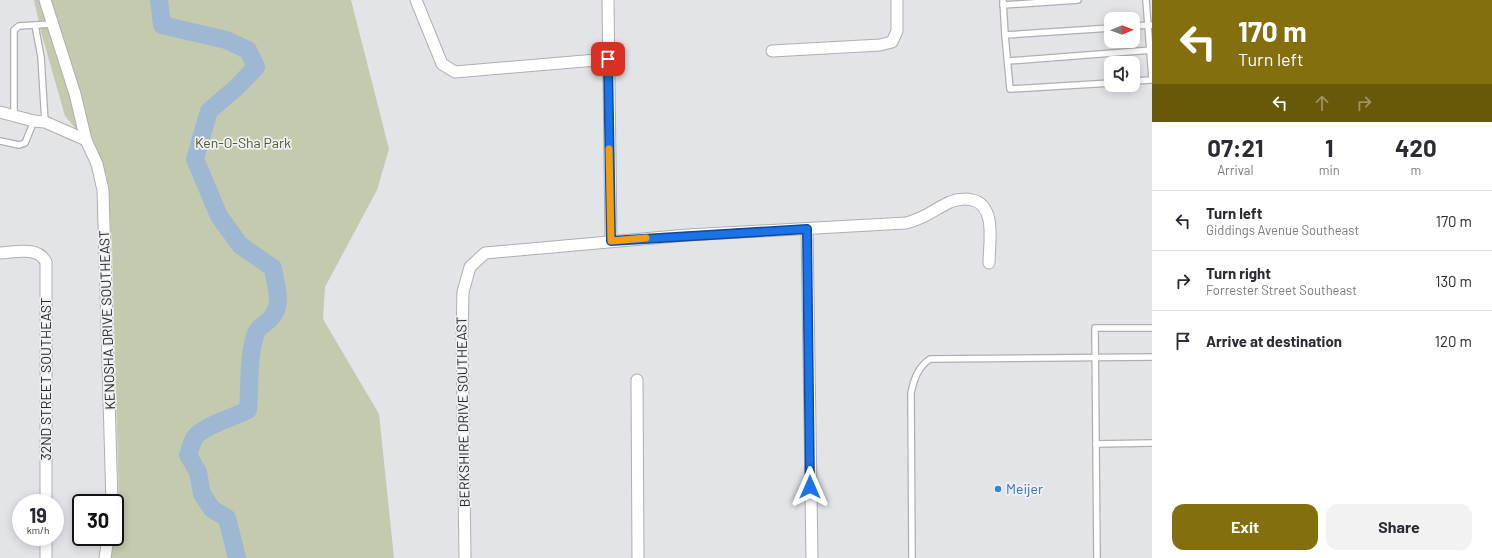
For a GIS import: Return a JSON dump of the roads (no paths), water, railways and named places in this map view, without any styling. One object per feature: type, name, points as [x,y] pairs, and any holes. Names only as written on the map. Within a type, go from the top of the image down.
[{"type":"street","name":"KENOSHA DRIVE SOUTHEAST","points":[[45,0],[75,94],[86,140],[97,164],[103,190],[112,494]]},
{"type":"street","points":[[416,0],[442,64],[455,72],[608,59]]},
{"type":"street","points":[[608,0],[611,241],[906,223],[920,220],[950,202],[964,198],[977,201],[985,209],[989,219],[989,263]]},
{"type":"street","points":[[772,51],[880,45],[892,42],[897,31],[897,0]]},
{"type":"street","points":[[0,112],[39,122],[86,140]]},
{"type":"street","points":[[807,229],[812,558]]},
{"type":"street","name":"BERKSHIRE DRIVE SOUTHEAST","points":[[464,558],[462,315],[463,292],[470,268],[485,253],[611,241]]},
{"type":"street","name":"32ND STREET SOUTHEAST","points":[[0,253],[38,252],[43,256],[46,262],[46,494]]},
{"type":"street","points":[[637,380],[638,558]]},
{"type":"street","points":[[46,546],[46,558]]},
{"type":"street","points":[[105,558],[107,546]]},
{"type":"lane","points":[[1078,0],[1003,2],[1010,89],[1104,83]]},
{"type":"lane","points":[[1140,80],[1152,79],[1150,25],[1146,0]]},
{"type":"lane","points":[[14,116],[14,30],[18,26],[52,24]]},
{"type":"lane","points":[[0,141],[19,145],[25,143],[39,122],[40,57],[35,25]]},
{"type":"lane","points":[[1140,26],[1150,25]]},
{"type":"lane","points":[[1005,35],[1104,28]]},
{"type":"lane","points":[[1008,61],[1151,50]]},
{"type":"lane","points":[[1097,558],[1096,328],[1152,328]]},
{"type":"lane","points":[[912,558],[911,393],[914,382],[923,364],[930,359],[1152,357]]},
{"type":"lane","points":[[1096,444],[1152,443]]},
{"type":"waterway","points":[[159,0],[162,25],[226,40],[248,50],[256,67],[237,87],[209,111],[195,159],[219,216],[240,245],[273,268],[278,294],[275,312],[257,331],[253,341],[250,360],[248,410],[212,425],[199,433],[195,437],[188,455],[198,472],[202,494],[212,509],[227,518],[237,558]]},
{"type":"place","name":"Meijer","points":[[998,489]]},
{"type":"park label","name":"Ken-O-Sha Park","points":[[243,143]]}]
